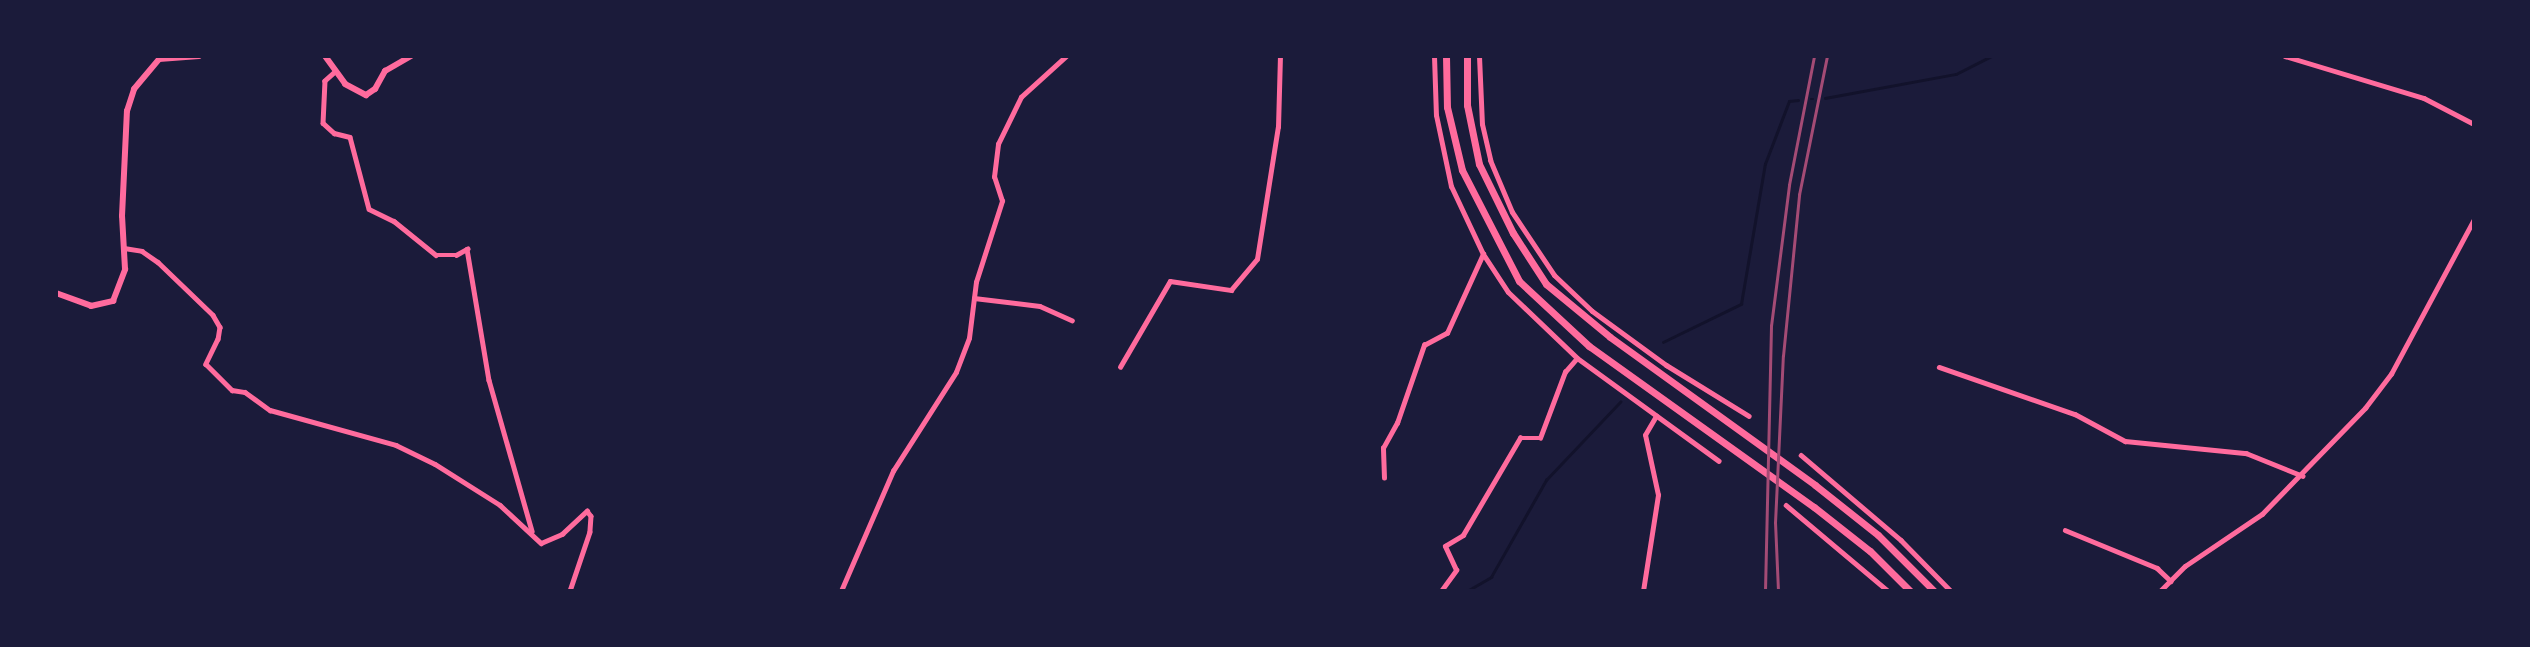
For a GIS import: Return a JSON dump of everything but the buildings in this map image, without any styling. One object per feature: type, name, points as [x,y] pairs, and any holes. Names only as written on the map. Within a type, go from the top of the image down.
[{"type":"highway","points":[[1446,56],[1447,107],[1462,170],[1519,281],[1589,346],[1814,507],[1870,551],[1910,591]]},
{"type":"highway","points":[[1467,56],[1467,105],[1479,164],[1513,233],[1546,284],[1712,411],[1815,485],[1878,535],[1934,591]]},
{"type":"main road","points":[[56,293],[91,306],[113,301],[125,269],[123,248],[127,111],[134,89],[159,60],[199,56]]},
{"type":"main road","points":[[325,56],[345,84],[366,95],[375,89],[385,71],[411,56]]},
{"type":"street","points":[[841,591],[893,471],[956,372],[969,338],[974,298],[1002,201],[994,177],[998,144],[1021,97],[1046,70],[1066,56]]},
{"type":"street","points":[[1120,367],[1170,281],[1231,290],[1256,259],[1278,127],[1280,56]]},
{"type":"street","points":[[1434,56],[1436,114],[1451,186],[1483,254],[1508,292],[1577,358],[1719,461]]},
{"type":"street","points":[[1479,56],[1482,124],[1490,160],[1512,212],[1553,275],[1592,311],[1666,366],[1749,416]]},
{"type":"street","points":[[2285,56],[2424,98],[2474,124]]},
{"type":"street","points":[[336,71],[324,80],[323,123],[334,133],[350,137],[369,209],[394,221],[436,255],[456,255],[467,248],[489,380],[532,531]]},
{"type":"street","points":[[2160,591],[2262,514],[2303,476],[2391,374],[2474,219]]},
{"type":"street","points":[[123,248],[142,251],[158,262],[214,316],[220,327],[218,339],[206,364],[232,390],[245,392],[270,410],[396,445],[473,487],[532,531],[541,542],[562,534],[579,514],[587,512],[592,516],[570,591]]},
{"type":"street","points":[[1384,478],[1383,448],[1397,423],[1424,345],[1447,334],[1483,254]]},
{"type":"street","points":[[974,298],[1040,306],[1072,320]]},
{"type":"street","points":[[1441,591],[1456,570],[1445,547],[1463,536],[1520,438],[1540,438],[1564,372],[1577,358]]},
{"type":"street","points":[[1939,367],[2075,414],[2124,441],[2246,453],[2303,476]]},
{"type":"street","points":[[1643,591],[1658,495],[1644,435],[1656,416]]},
{"type":"street","points":[[1801,455],[1901,540],[1951,591]]},
{"type":"street","points":[[1786,505],[1888,591]]},
{"type":"street","points":[[2065,530],[2157,568],[2171,581]]},
{"type":"waterway","points":[[1825,98],[1956,74],[1991,56]]},
{"type":"waterway","points":[[1663,342],[1741,304],[1765,164],[1789,101],[1798,100]]},
{"type":"waterway","points":[[1467,591],[1491,577],[1546,480],[1620,402]]},
{"type":"railway","points":[[1765,591],[1771,326],[1789,185],[1814,56]]},
{"type":"railway","points":[[1778,591],[1775,523],[1783,356],[1799,195],[1827,56]]}]
